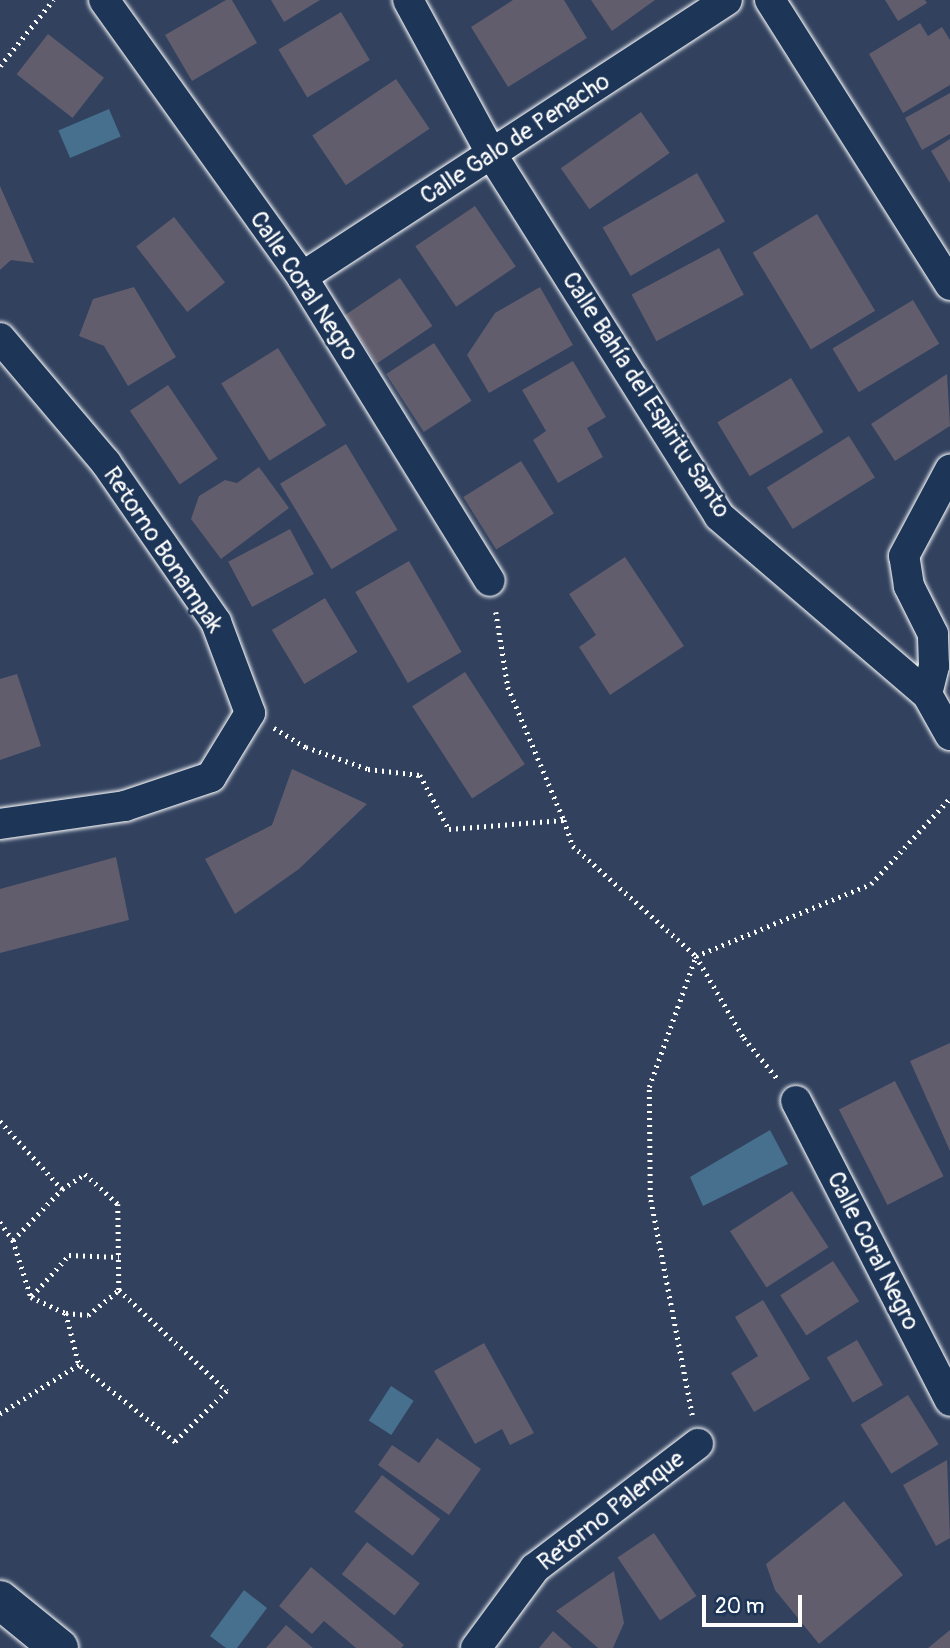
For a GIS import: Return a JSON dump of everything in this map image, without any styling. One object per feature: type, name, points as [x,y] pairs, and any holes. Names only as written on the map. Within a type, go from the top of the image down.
[{"type":"main road","points":[[0,1600],[59,1648]]},
{"type":"street","name":"Calle Coral Negro","points":[[104,0],[302,277],[490,581]]},
{"type":"street","name":"Calle Bahía del Espiritu Santo","points":[[408,0],[492,155],[719,516],[927,694],[950,735]]},
{"type":"street","name":"Calle Galo de Penacho","points":[[302,277],[727,0]]},
{"type":"street","points":[[770,0],[950,285]]},
{"type":"street","name":"Retorno Bonampak","points":[[0,338],[106,463],[216,622],[250,713]]},
{"type":"street","points":[[927,694],[934,666],[933,634],[909,586],[904,556],[950,470]]},
{"type":"street","points":[[0,824],[125,806],[211,777],[250,713]]},
{"type":"street","name":"Calle Coral Negro","points":[[796,1101],[950,1401]]},
{"type":"street","name":"Retorno Palenque","points":[[475,1648],[535,1568],[698,1444]]},
{"type":"path","points":[[0,66],[53,0]]},
{"type":"path","points":[[490,581],[508,687],[573,846],[696,956],[744,1038],[796,1101]]},
{"type":"path","points":[[250,713],[306,747],[368,769],[420,775],[449,829],[564,820]]},
{"type":"path","points":[[698,1444],[650,1197],[649,1087],[696,956],[871,884],[950,798]]},
{"type":"path","points":[[0,1121],[62,1189]]},
{"type":"path","points":[[13,1240],[62,1189],[85,1174],[118,1204],[119,1290],[228,1391],[175,1442],[79,1365],[66,1313]]},
{"type":"path","points":[[0,1222],[13,1240],[32,1297],[66,1313],[88,1315],[119,1290]]},
{"type":"path","points":[[32,1297],[69,1255],[119,1257]]},
{"type":"path","points":[[0,1414],[79,1365]]},
{"type":"water","points":[[109,109],[121,137],[70,158],[58,130]]},
{"type":"water","points":[[770,1130],[788,1164],[703,1206],[690,1177]]},
{"type":"water","points":[[391,1386],[414,1401],[391,1435],[369,1420]]},
{"type":"water","points":[[244,1590],[267,1608],[237,1648],[226,1648],[210,1636]]},
{"type":"building","points":[[226,0],[232,0],[257,43],[192,81],[165,35]]},
{"type":"building","points":[[271,0],[320,0],[284,22]]},
{"type":"building","points":[[513,0],[564,0],[587,38],[508,87],[471,27]]},
{"type":"building","points":[[591,0],[655,0],[612,31]]},
{"type":"building","points":[[885,0],[925,0],[927,3],[898,21]]},
{"type":"building","points":[[341,12],[370,60],[307,98],[278,50]]},
{"type":"building","points":[[920,23],[928,36],[942,27],[950,40],[950,85],[903,113],[869,54]]},
{"type":"building","points":[[48,34],[104,78],[73,118],[17,74]]},
{"type":"building","points":[[396,79],[430,129],[346,185],[312,135]]},
{"type":"building","points":[[950,93],[950,134],[922,150],[905,118]]},
{"type":"building","points":[[641,112],[670,153],[589,209],[561,168]]},
{"type":"building","points":[[950,139],[950,183],[931,151]]},
{"type":"building","points":[[697,173],[725,221],[631,276],[603,228]]},
{"type":"building","points":[[0,186],[34,263],[11,260],[0,270]]},
{"type":"building","points":[[475,206],[516,267],[456,307],[415,246]]},
{"type":"building","points":[[817,214],[875,311],[811,349],[753,253]]},
{"type":"building","points":[[174,217],[225,282],[187,312],[136,247]]},
{"type":"building","points":[[719,248],[744,295],[656,341],[632,294]]},
{"type":"building","points":[[400,278],[432,326],[377,364],[344,315]]},
{"type":"building","points":[[134,287],[176,357],[128,386],[104,346],[79,336],[93,299]]},
{"type":"building","points":[[540,287],[573,345],[489,393],[467,355],[495,313]]},
{"type":"building","points":[[913,300],[939,344],[859,392],[832,348]]},
{"type":"building","points":[[434,343],[472,401],[424,432],[386,374]]},
{"type":"building","points":[[278,348],[326,425],[269,461],[221,384]]},
{"type":"building","points":[[573,361],[606,417],[587,428],[603,457],[558,483],[533,440],[546,431],[522,390]]},
{"type":"building","points":[[947,374],[950,426],[895,461],[871,424]]},
{"type":"building","points":[[791,378],[823,432],[750,476],[717,422]]},
{"type":"building","points":[[168,385],[218,459],[180,485],[130,411]]},
{"type":"building","points":[[849,436],[875,478],[793,529],[767,487]]},
{"type":"building","points":[[346,444],[398,530],[332,569],[280,484]]},
{"type":"building","points":[[521,461],[554,514],[496,550],[463,497]]},
{"type":"building","points":[[259,467],[289,508],[221,559],[191,519],[199,496],[225,480],[237,483]]},
{"type":"building","points":[[290,529],[314,574],[252,607],[228,562]]},
{"type":"building","points":[[625,557],[684,646],[610,695],[579,647],[596,635],[569,594]]},
{"type":"building","points":[[409,561],[462,652],[408,683],[355,592]]},
{"type":"building","points":[[325,598],[357,652],[304,684],[272,630]]},
{"type":"building","points":[[465,672],[525,764],[472,799],[412,706]]},
{"type":"building","points":[[17,674],[41,746],[0,760],[0,679]]},
{"type":"building","points":[[292,769],[367,804],[299,869],[235,914],[205,859],[272,825]]},
{"type":"building","points":[[116,857],[129,920],[0,953],[0,889]]},
{"type":"building","points":[[950,1043],[950,1151],[910,1061]]},
{"type":"building","points":[[895,1081],[944,1176],[887,1205],[839,1110]]},
{"type":"building","points":[[792,1191],[828,1247],[766,1287],[730,1231]]},
{"type":"building","points":[[833,1261],[859,1301],[806,1336],[780,1295]]},
{"type":"building","points":[[763,1300],[810,1379],[754,1412],[731,1373],[758,1356],[735,1317]]},
{"type":"building","points":[[857,1340],[883,1385],[853,1403],[827,1358]]},
{"type":"building","points":[[484,1343],[534,1433],[510,1445],[502,1429],[475,1444],[434,1371]]},
{"type":"building","points":[[908,1395],[939,1444],[891,1474],[861,1425]]},
{"type":"building","points":[[437,1438],[481,1469],[449,1515],[378,1465],[392,1445],[419,1463]]},
{"type":"building","points":[[947,1460],[950,1538],[936,1546],[903,1485]]},
{"type":"building","points":[[382,1475],[440,1519],[413,1556],[354,1512]]},
{"type":"building","points":[[844,1501],[903,1575],[819,1644],[775,1590],[766,1564]]},
{"type":"building","points":[[654,1533],[696,1596],[660,1621],[618,1558]]},
{"type":"building","points":[[367,1542],[420,1583],[395,1616],[342,1574]]},
{"type":"building","points":[[311,1567],[404,1645],[401,1648],[356,1648],[324,1621],[312,1634],[279,1606]]},
{"type":"building","points":[[614,1571],[624,1623],[613,1648],[598,1648],[556,1611]]},
{"type":"building","points":[[286,1625],[313,1648],[266,1648]]},
{"type":"building","points":[[950,1630],[950,1648],[928,1648]]},
{"type":"building","points":[[553,1631],[572,1648],[539,1648]]}]
